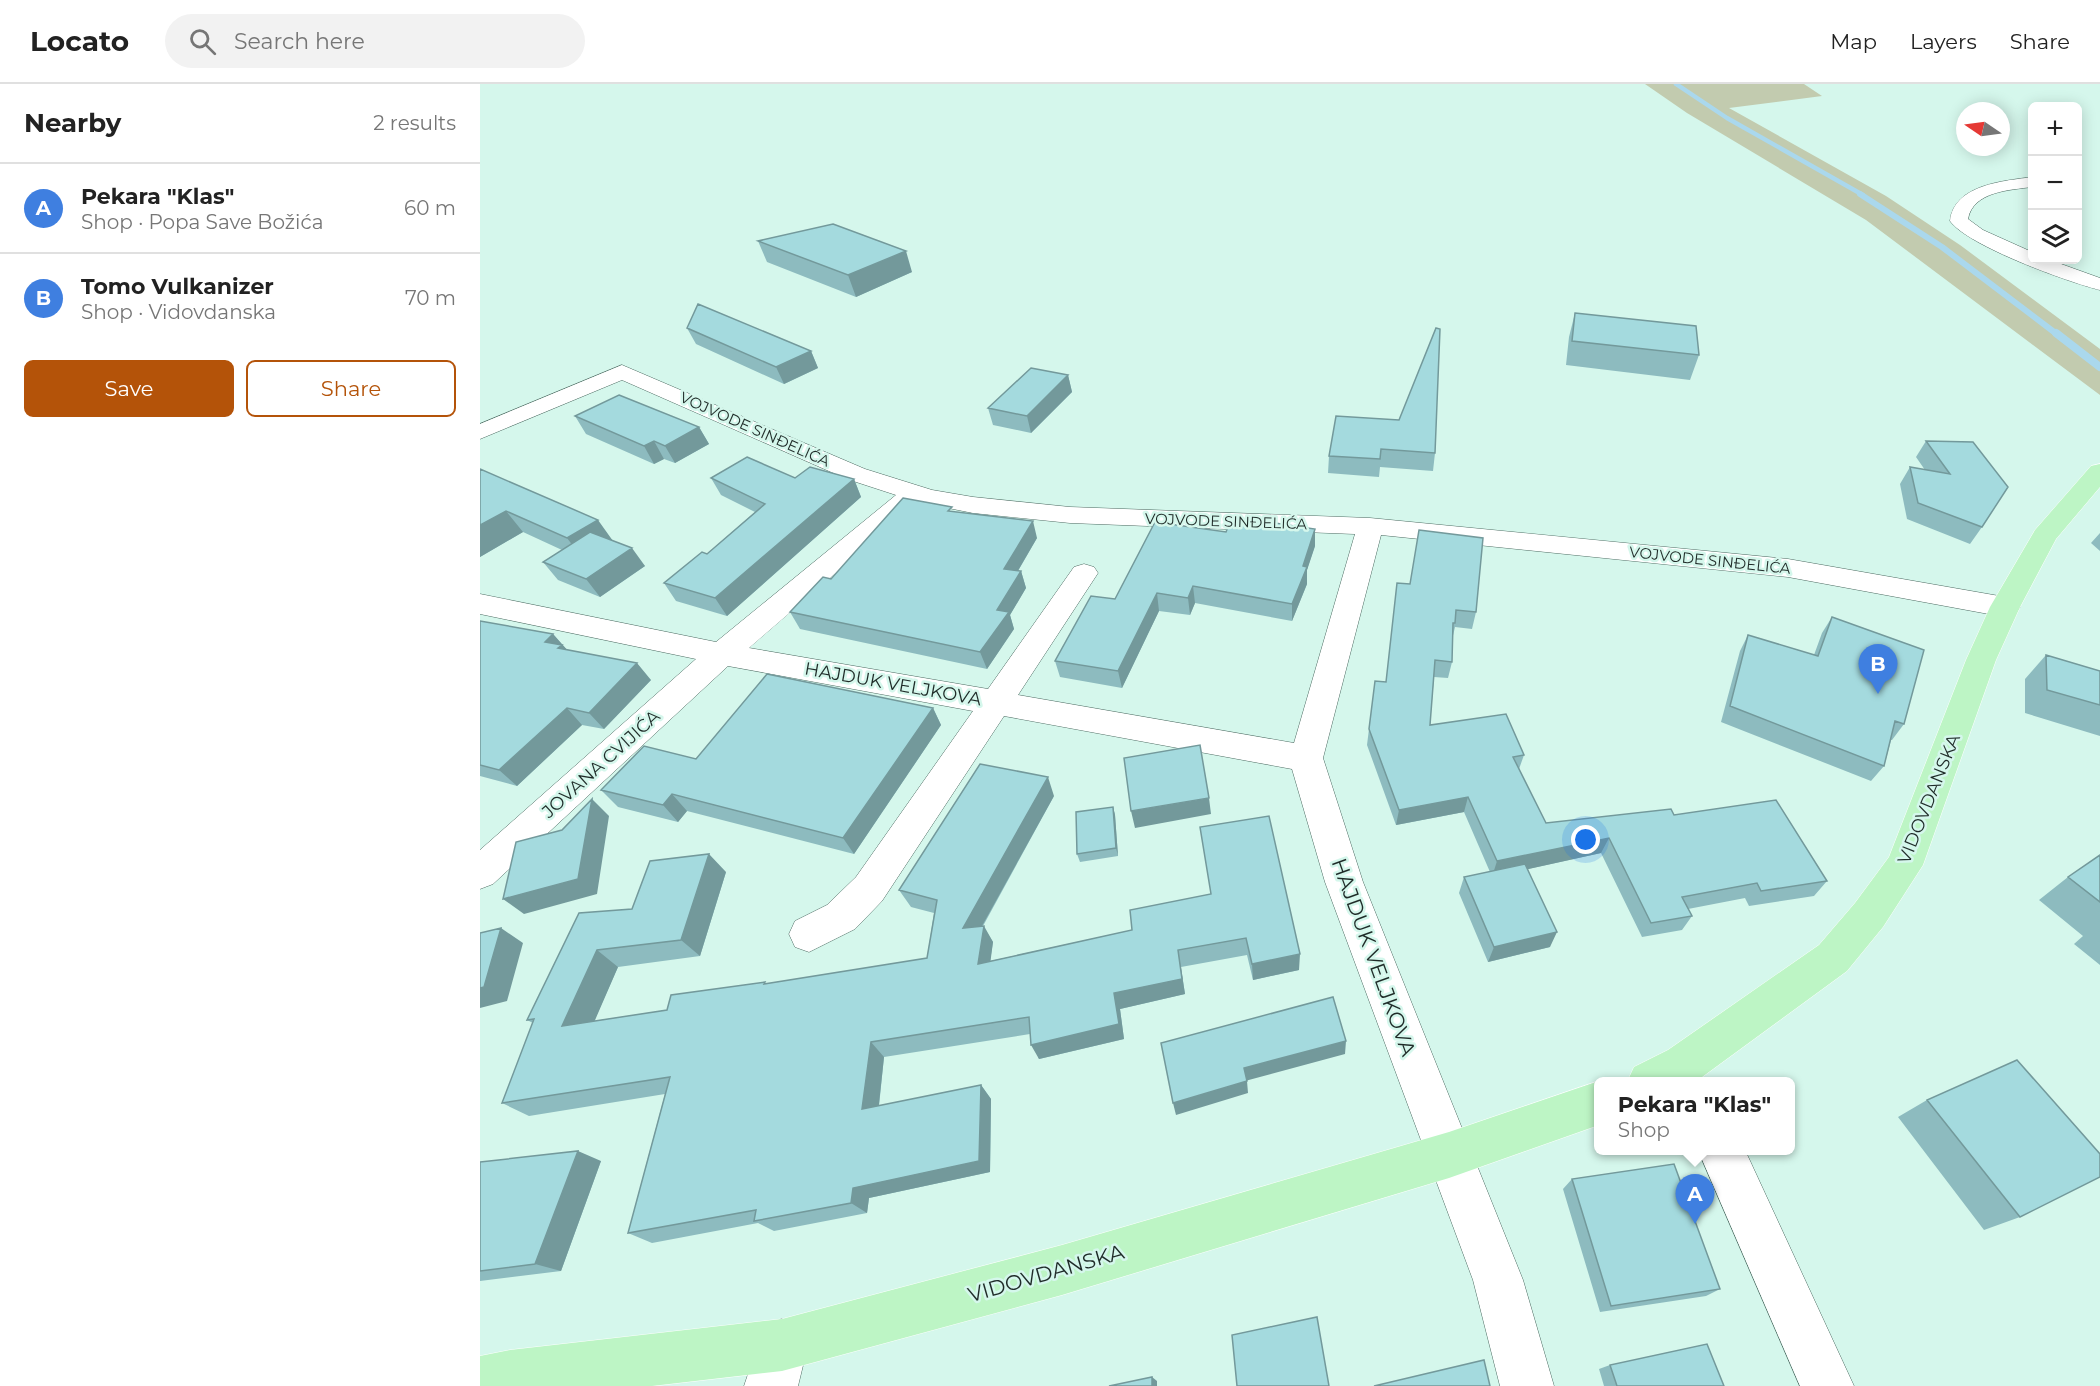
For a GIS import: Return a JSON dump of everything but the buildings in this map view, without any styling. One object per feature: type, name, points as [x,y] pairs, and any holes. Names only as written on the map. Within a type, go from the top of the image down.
[{"type":"main road","name":"VIDOVDANSKA","points":[[1674,1076],[1833,958],[1869,915],[1904,865],[1982,660],[2006,607],[2044,536],[2100,471]]},
{"type":"main road","name":"VIDOVDANSKA","points":[[480,1383],[510,1376],[777,1365],[1062,1270],[1449,1155],[1594,1105]]},
{"type":"street","points":[[2028,183],[1987,190],[1961,210],[1958,216],[1959,221],[1977,234],[2028,257]]},
{"type":"street","points":[[2046,264],[2100,285]]},
{"type":"street","name":"VOJVODE SINĐELIĆA","points":[[480,432],[622,372],[856,474],[914,493],[973,505],[1070,515],[1370,526],[1788,568],[2006,607]]},
{"type":"street","name":"JOVANA CVIJIĆA","points":[[480,873],[722,654],[914,493]]},
{"type":"street","points":[[1306,758],[1370,526]]},
{"type":"street","points":[[809,934],[842,917],[869,889],[998,703],[1084,573]]},
{"type":"street","name":"HAJDUK VELJKOVA","points":[[480,604],[722,654],[1306,758],[1344,882],[1498,1280],[1527,1386]]},
{"type":"street","points":[[1723,1155],[1827,1386]]},
{"type":"green space","points":[[1645,84],[1804,84],[1822,96],[1729,108],[1886,196],[1960,245],[2100,349],[2100,395],[1866,220],[1687,113]]},
{"type":"waterway","points":[[1676,84],[1727,118],[1863,195]]},
{"type":"waterway","points":[[1860,194],[1942,247],[2058,335]]},
{"type":"waterway","points":[[2056,333],[2100,367]]},
{"type":"place","name":"Tomo Vulkanizer","points":[[1878,694]]},
{"type":"place","name":"Pekara \"Klas\"","points":[[1695,1224]]}]
